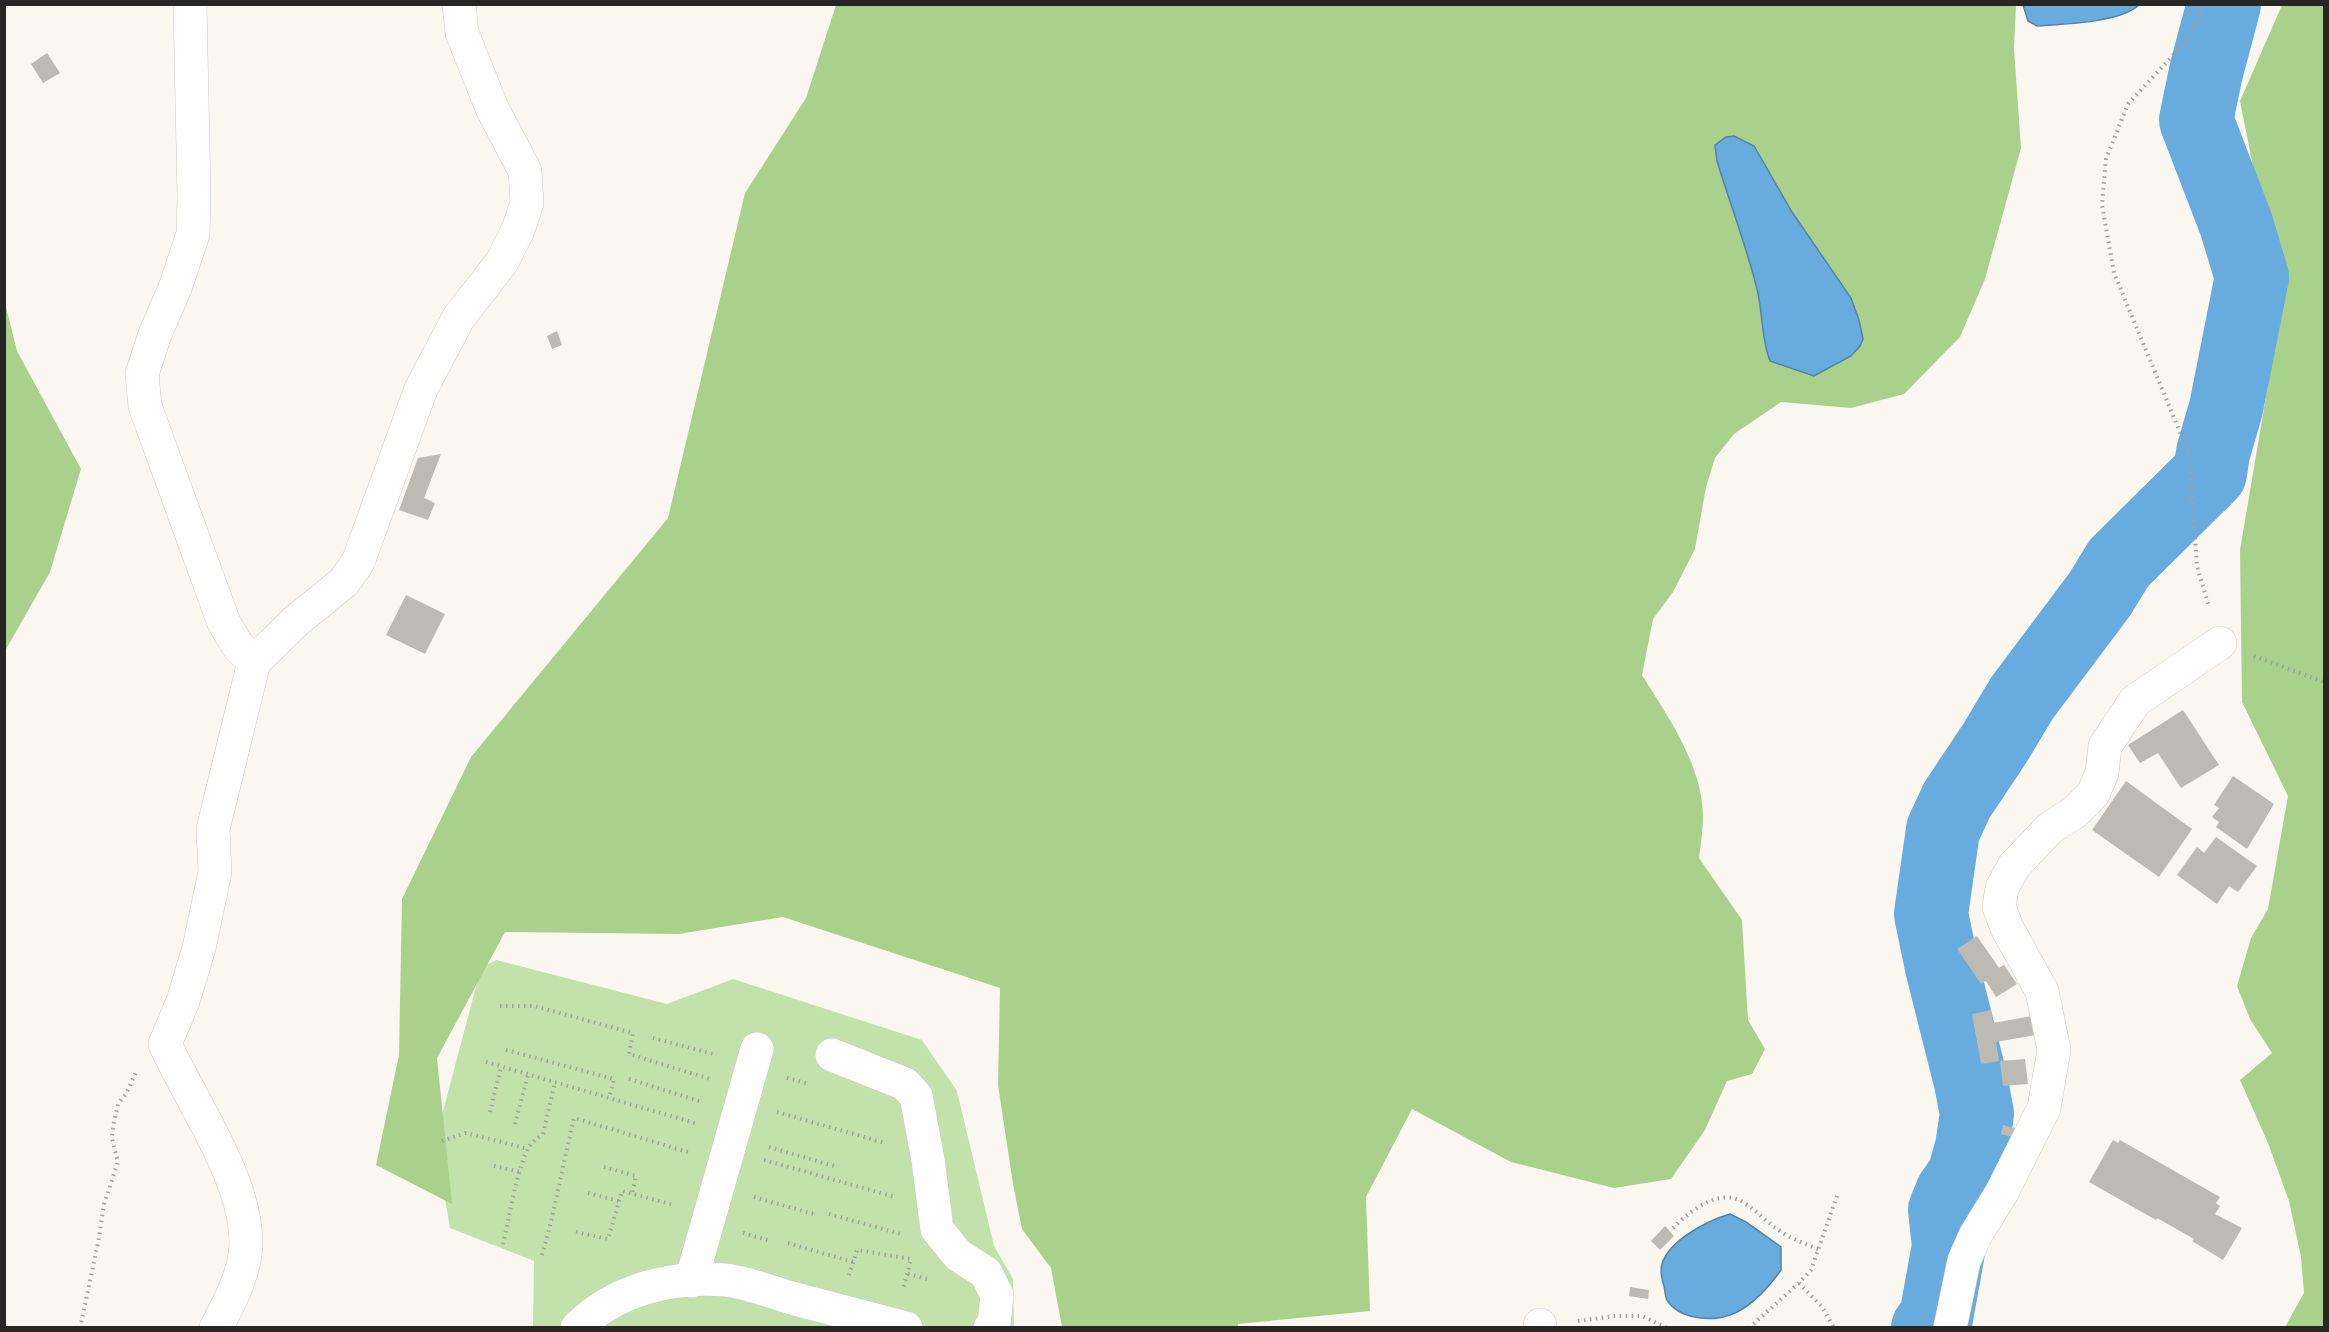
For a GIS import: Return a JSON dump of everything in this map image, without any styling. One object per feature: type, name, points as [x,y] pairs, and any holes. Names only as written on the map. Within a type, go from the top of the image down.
[{"type":"street","points":[[190,4],[193,234],[142,374],[145,406],[224,623],[238,646],[254,662]]},
{"type":"street","points":[[216,1328],[234,1292],[242,1265],[246,1223],[237,1192],[204,1118],[165,1044],[183,1000],[199,948],[215,872],[213,829],[254,662],[296,621],[344,582],[358,562],[421,389],[459,317],[502,262],[518,230],[527,203],[525,171],[487,97],[462,33],[459,4]]},
{"type":"street","points":[[1950,1328],[1964,1261],[1975,1236],[2002,1192],[2044,1108],[2054,1050],[2042,991],[2008,930],[1999,906],[2002,888],[2014,866],[2050,828],[2075,812],[2093,794],[2102,772],[2105,746],[2135,700],[2220,643]]},
{"type":"street","points":[[691,1281],[757,1049]]},
{"type":"street","points":[[832,1055],[905,1084],[916,1096],[937,1229],[958,1255],[986,1273],[997,1295],[994,1324],[990,1328]]},
{"type":"street","points":[[577,1328],[614,1298],[641,1288],[678,1281],[726,1280],[906,1328]]},
{"type":"path","points":[[2205,4],[2189,38],[2128,104],[2106,159],[2102,205],[2114,273],[2189,454],[2197,566],[2220,643],[2325,682]]},
{"type":"path","points":[[500,1006],[534,1006],[633,1033],[629,1054],[730,1085],[731,1138]]},
{"type":"path","points":[[80,1328],[104,1204],[118,1162],[112,1139],[118,1104],[126,1094],[135,1072],[142,1042],[149,1037],[165,1044]]},
{"type":"path","points":[[653,1038],[736,1060],[731,1138]]},
{"type":"path","points":[[506,1050],[614,1079],[609,1098]]},
{"type":"path","points":[[486,1062],[609,1098],[906,1199]]},
{"type":"path","points":[[490,1112],[501,1067]]},
{"type":"path","points":[[515,1124],[528,1075]]},
{"type":"path","points":[[629,1079],[731,1138],[817,1215]]},
{"type":"path","points":[[503,1244],[520,1172],[528,1149],[535,1139],[543,1134],[555,1083]]},
{"type":"path","points":[[542,1255],[556,1205],[556,1192],[574,1118],[731,1138],[927,1155]]},
{"type":"path","points":[[442,1141],[466,1132],[528,1149]]},
{"type":"path","points":[[576,1232],[608,1239],[622,1191],[632,1194],[731,1138],[834,1166]]},
{"type":"path","points":[[494,1166],[520,1172]]},
{"type":"path","points":[[604,1167],[636,1176],[632,1194]]},
{"type":"path","points":[[588,1193],[619,1201]]},
{"type":"path","points":[[1749,1328],[1800,1283],[1811,1270],[1825,1224],[1838,1193]]},
{"type":"path","points":[[1673,1228],[1700,1205],[1727,1198],[1741,1200],[1779,1230],[1802,1244],[1818,1249]]},
{"type":"path","points":[[788,1243],[853,1262]]},
{"type":"path","points":[[848,1279],[857,1250],[911,1259],[903,1292]]},
{"type":"path","points":[[1800,1283],[1822,1308],[1834,1328]]},
{"type":"path","points":[[1540,1326],[1615,1316],[1642,1316],[1667,1328]]},
{"type":"green space","points":[[836,5],[2016,5],[2014,49],[2021,148],[1985,279],[1960,337],[1904,394],[1851,408],[1781,402],[1734,434],[1715,458],[1706,487],[1695,549],[1673,592],[1653,619],[1642,675],[1682,742],[1697,778],[1703,816],[1699,858],[1742,920],[1748,1020],[1765,1049],[1752,1074],[1727,1081],[1705,1130],[1671,1179],[1614,1188],[1511,1162],[1412,1109],[1366,1197],[1370,1311],[1238,1324],[1238,1327],[1062,1327],[1051,1268],[1022,1229],[1013,1184],[998,1085],[1000,988],[783,917],[679,934],[505,932],[437,1058],[452,1204],[376,1165],[399,1055],[402,899],[471,757],[668,518],[745,193],[806,98]]},
{"type":"green space","points":[[2282,5],[2324,5],[2324,1328],[2285,1327],[2304,1293],[2301,1257],[2289,1201],[2268,1143],[2240,1080],[2272,1053],[2250,1019],[2237,986],[2251,938],[2268,909],[2288,796],[2242,702],[2240,550],[2281,308],[2240,101]]},
{"type":"green space","points":[[5,303],[17,351],[81,469],[50,572],[5,651]]},
{"type":"green space","points":[[496,960],[667,1004],[733,979],[922,1040],[957,1091],[994,1246],[1013,1279],[1014,1327],[533,1327],[534,1261],[450,1228],[435,1141],[481,968]]},
{"type":"water","points":[[2023,4],[2139,5],[2118,16],[2105,19],[2037,26],[2028,21]]},
{"type":"water","points":[[1734,136],[1754,146],[1792,212],[1851,298],[1859,320],[1863,339],[1860,346],[1851,356],[1814,376],[1770,361],[1757,289],[1717,161],[1715,145],[1726,137]]},
{"type":"water","points":[[1730,1214],[1746,1222],[1781,1247],[1781,1270],[1765,1290],[1738,1312],[1714,1318],[1687,1315],[1667,1300],[1662,1278],[1662,1264],[1666,1255],[1681,1239],[1712,1221]]},
{"type":"building","points":[[47,53],[60,73],[43,83],[31,64]]},
{"type":"building","points":[[557,331],[562,345],[552,349],[547,336]]},
{"type":"building","points":[[441,454],[424,498],[435,503],[428,520],[399,510],[418,458]]},
{"type":"building","points":[[406,595],[445,614],[425,654],[386,635]]},
{"type":"building","points":[[2183,710],[2219,765],[2181,788],[2158,753],[2140,763],[2128,745]]},
{"type":"building","points":[[2233,776],[2274,804],[2247,849],[2216,827],[2219,822],[2212,817],[2219,808],[2214,805]]},
{"type":"building","points":[[2126,781],[2192,829],[2159,877],[2092,830]]},
{"type":"building","points":[[2216,837],[2257,866],[2238,892],[2229,886],[2217,904],[2177,875],[2197,847],[2204,853]]},
{"type":"building","points":[[1977,936],[1999,968],[2004,965],[2017,984],[1996,997],[1986,981],[1981,984],[1957,949]]},
{"type":"building","points":[[1991,1010],[1993,1023],[2032,1016],[2036,1035],[1996,1042],[1999,1061],[1981,1064],[1972,1014]]},
{"type":"building","points":[[2025,1059],[2028,1084],[2003,1086],[2000,1061]]},
{"type":"building","points":[[2003,1125],[2015,1128],[2012,1137],[2001,1134]]},
{"type":"building","points":[[2113,1140],[2118,1143],[2120,1140],[2220,1197],[2216,1203],[2220,1206],[2215,1214],[2242,1228],[2223,1260],[2192,1241],[2194,1239],[2089,1182]]},
{"type":"building","points":[[1665,1226],[1674,1236],[1660,1250],[1651,1241]]},
{"type":"building","points":[[1630,1287],[1649,1290],[1648,1299],[1629,1296]]},
{"type":"waterway","points":[[1928,1328],[1936,1318],[1949,1246],[1945,1210],[1952,1193],[1964,1176],[1972,1147],[1977,1114],[1931,914],[1943,830],[1957,800],[2022,698],[2100,594],[2119,563],[2210,473],[2213,453],[2226,408],[2252,277],[2236,224],[2196,120],[2224,4]]}]
